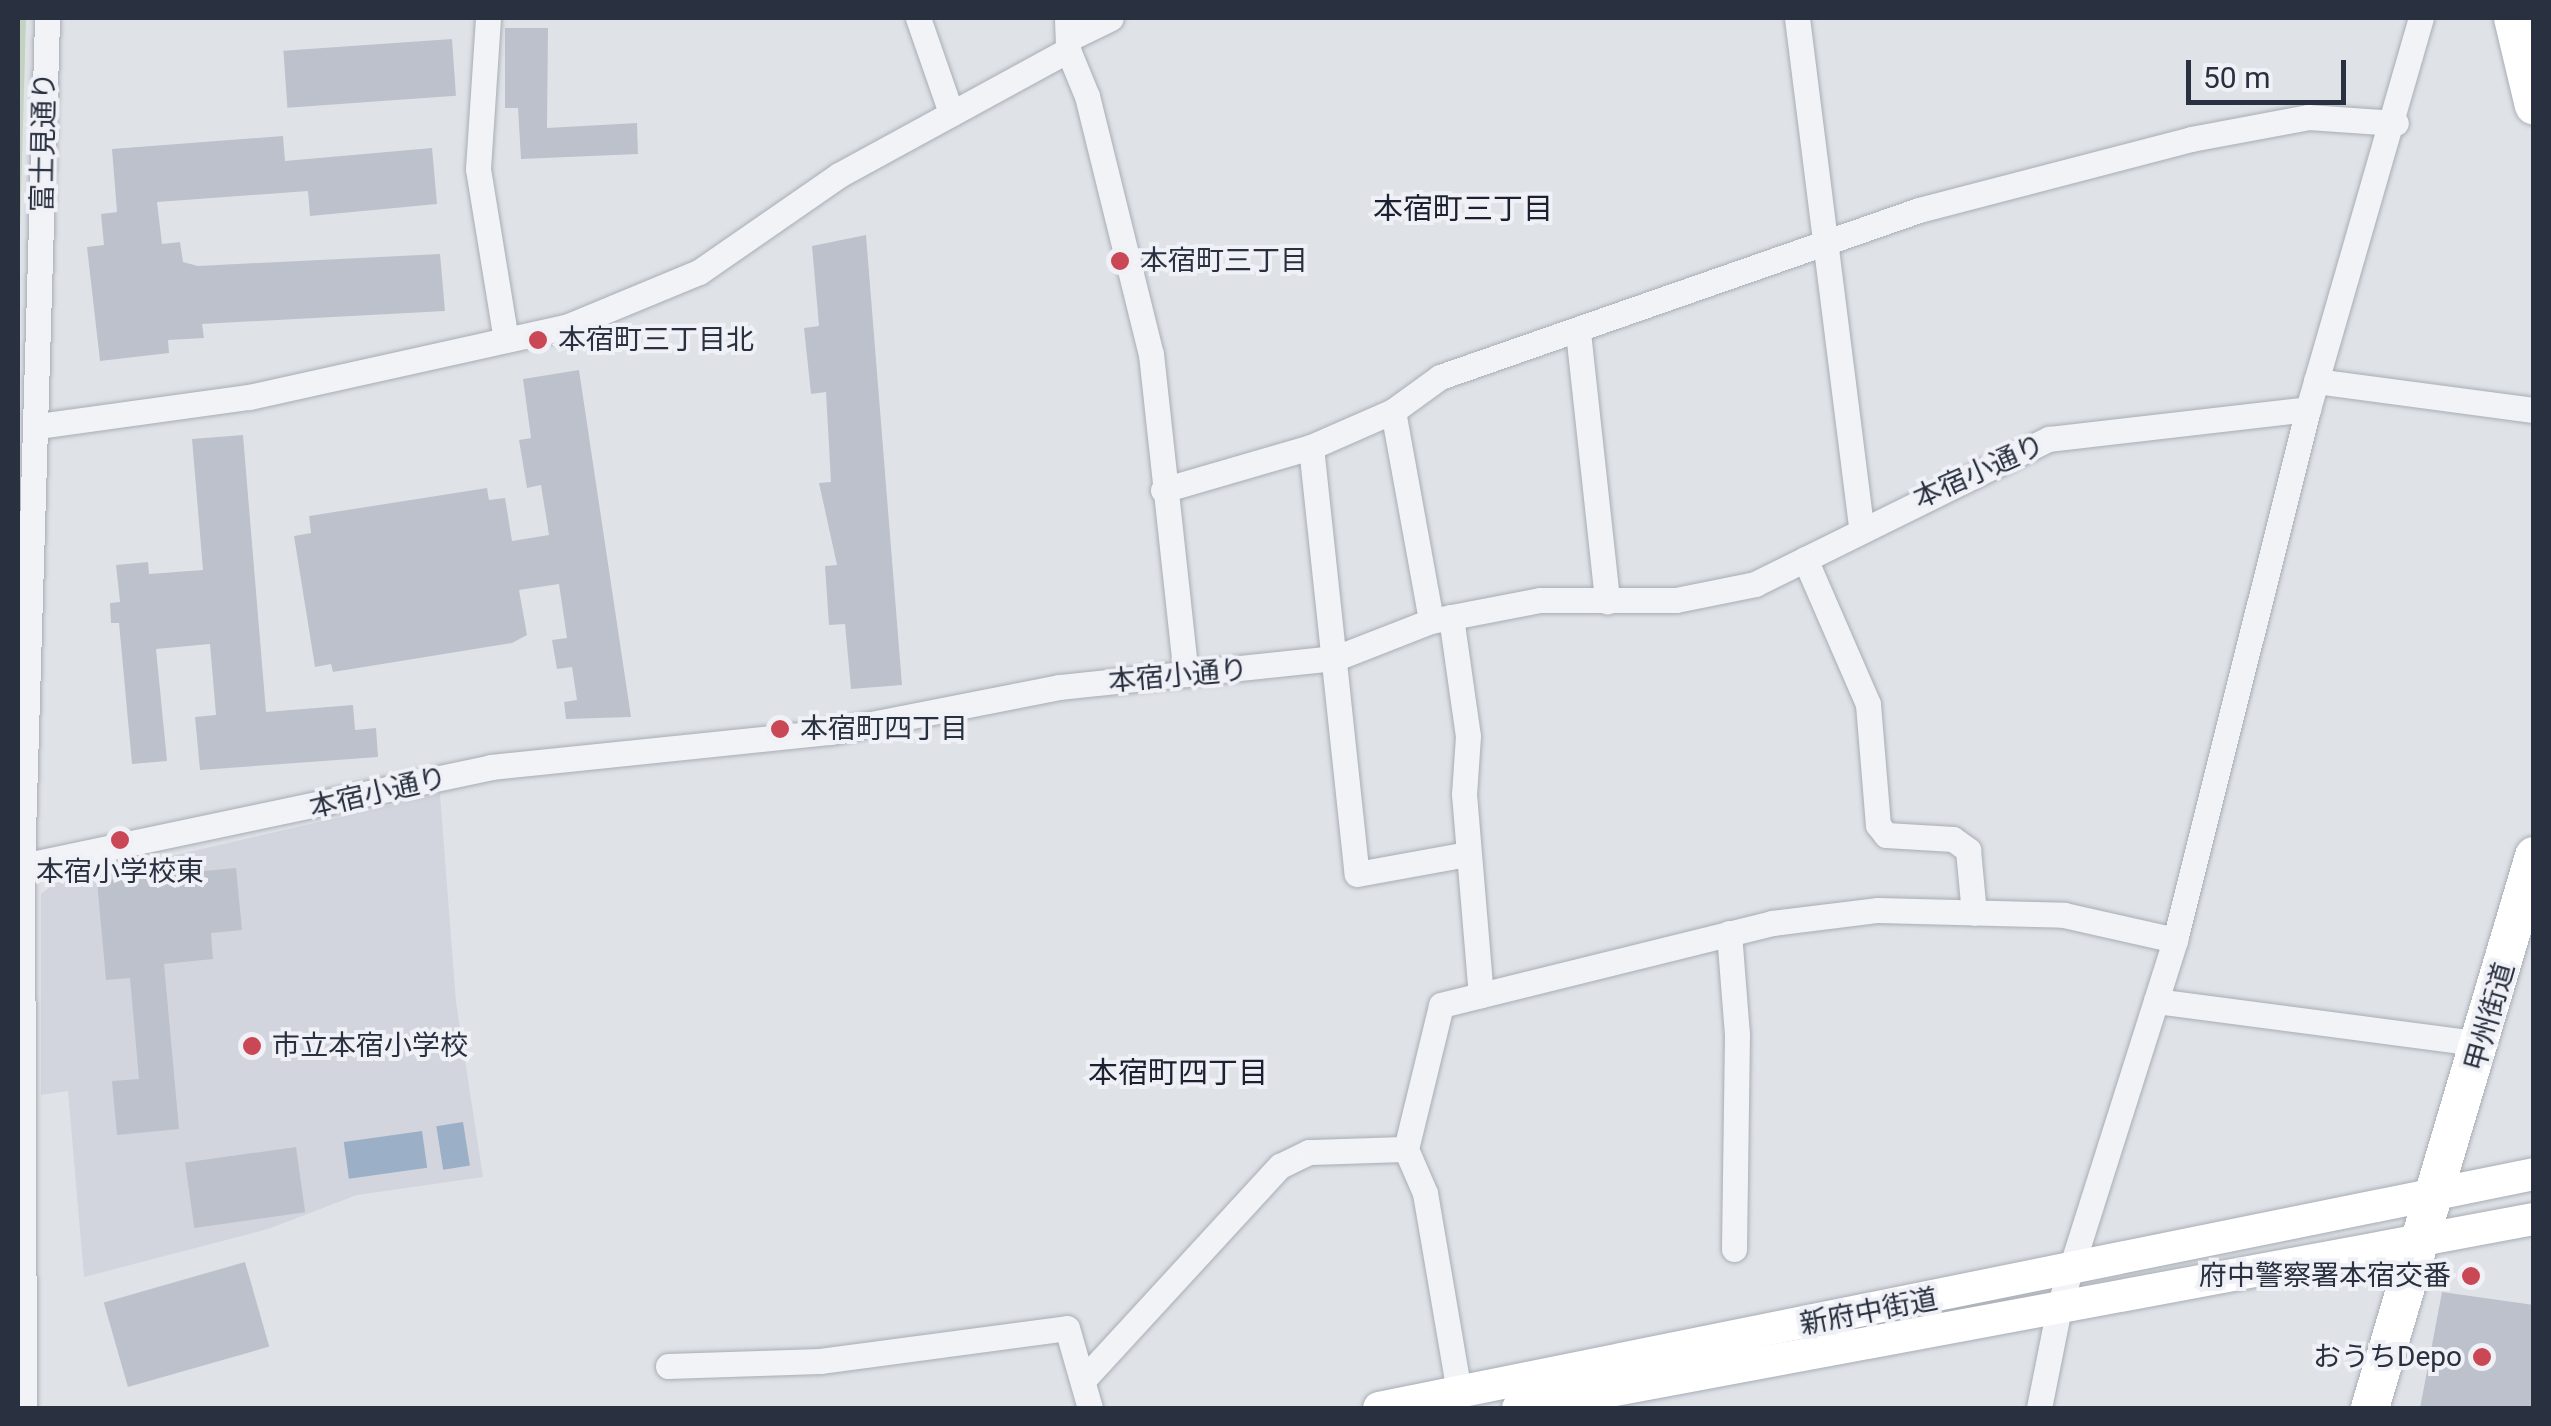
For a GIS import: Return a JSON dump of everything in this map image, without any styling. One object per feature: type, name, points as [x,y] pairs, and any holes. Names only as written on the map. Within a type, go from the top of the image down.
[{"type":"highway","points":[[2512,18],[2534,106]]},
{"type":"highway","name":"甲州街道","points":[[2370,1408],[2461,1120],[2534,856]]},
{"type":"main road","name":"新府中街道","points":[[1378,1408],[2070,1271],[2520,1176]]},
{"type":"main road","name":"新府中街道","points":[[1518,1408],[2060,1303],[2528,1220]]},
{"type":"street","name":"富士見通り","points":[[24,1408],[20,867],[39,426],[46,18]]},
{"type":"street","points":[[488,18],[478,169],[506,340]]},
{"type":"street","points":[[918,18],[950,114]]},
{"type":"street","points":[[39,426],[250,397],[566,327],[699,272],[839,176],[950,114],[1069,35],[1111,18]]},
{"type":"street","points":[[1797,18],[1822,241],[1862,526]]},
{"type":"street","points":[[2040,1408],[2060,1303],[2175,940],[2308,409],[2396,123],[2421,18]]},
{"type":"street","points":[[1069,35],[1151,354],[1186,674]]},
{"type":"street","points":[[1163,490],[1310,447],[1393,412],[1440,377],[1578,332],[1822,241],[2191,139],[2308,117],[2396,123]]},
{"type":"street","points":[[1578,332],[1607,601]]},
{"type":"street","points":[[2316,381],[2534,410]]},
{"type":"street","name":"本宿小通り","points":[[20,867],[491,767],[830,732],[1059,687],[1336,658],[1441,619],[1540,600],[1676,600],[1755,584],[1862,526],[2049,439],[2308,409]]},
{"type":"street","points":[[1393,412],[1468,736],[1468,854],[1481,995]]},
{"type":"street","points":[[1310,447],[1357,874],[1468,854]]},
{"type":"street","points":[[1805,559],[1868,704],[1878,825],[1886,836],[1954,840],[1968,850],[1974,914]]},
{"type":"street","points":[[1459,1392],[1425,1193],[1406,1149],[1441,1004],[1729,934],[1878,910],[2064,915],[2175,940]]},
{"type":"street","points":[[1729,934],[1737,1034],[1734,1249]]},
{"type":"street","points":[[2156,1001],[2483,1044]]},
{"type":"street","points":[[1083,1380],[1280,1166],[1309,1152],[1406,1149]]},
{"type":"street","points":[[668,1366],[820,1360],[1067,1328],[1090,1408]]},
{"type":"shaded area","name":"市立本宿小学校","points":[[440,794],[456,1002],[483,1177],[357,1195],[268,1229],[84,1277],[68,1091],[41,1095],[41,894],[55,883]]},
{"type":"green space","points":[[18,18],[26,18],[18,306]]},
{"type":"water","points":[[463,1122],[470,1165],[443,1170],[436,1126]]},
{"type":"water","points":[[422,1131],[427,1168],[349,1179],[344,1142]]},
{"type":"building","points":[[505,28],[548,28],[547,128],[637,123],[638,154],[521,159],[518,108],[505,108]]},
{"type":"building","points":[[452,39],[456,96],[287,108],[283,51]]},
{"type":"building","points":[[283,136],[285,161],[432,148],[437,204],[310,216],[308,191],[157,202],[162,244],[180,242],[183,262],[198,266],[440,254],[445,311],[202,324],[204,338],[168,340],[169,353],[100,361],[87,247],[104,245],[101,214],[117,212],[112,149]]},
{"type":"building","points":[[866,235],[902,685],[851,689],[845,624],[829,625],[825,566],[837,565],[819,483],[831,482],[826,392],[811,394],[804,328],[819,326],[812,246]]},
{"type":"building","points":[[579,370],[631,717],[566,719],[564,702],[577,700],[572,667],[557,669],[552,640],[567,638],[559,584],[519,590],[527,635],[512,643],[333,672],[331,664],[315,667],[294,536],[311,533],[309,516],[487,488],[489,500],[505,498],[512,541],[549,535],[541,485],[527,488],[519,440],[531,438],[523,379]]},
{"type":"building","points":[[243,435],[266,712],[353,705],[355,730],[376,728],[378,757],[200,770],[195,717],[216,715],[210,644],[156,649],[167,761],[132,764],[119,623],[111,623],[110,603],[120,602],[116,565],[148,562],[149,574],[203,570],[192,439]]},
{"type":"building","points":[[236,868],[242,930],[211,933],[213,959],[164,964],[179,1129],[117,1135],[112,1081],[139,1079],[130,978],[106,980],[97,881]]},
{"type":"building","points":[[296,1147],[305,1212],[194,1228],[185,1163]]},
{"type":"building","points":[[245,1262],[269,1347],[128,1387],[104,1303]]},
{"type":"building","name":"おうちDepo","points":[[2442,1292],[2534,1305],[2534,1408],[2420,1408]]},
{"type":"place","name":"本宿町三丁目","points":[[1120,261]]},
{"type":"place","name":"本宿町三丁目北","points":[[538,340]]},
{"type":"place","name":"本宿町四丁目","points":[[780,729]]},
{"type":"place","name":"本宿小学校東","points":[[120,840]]},
{"type":"place","name":"市立本宿小学校","points":[[252,1046]]},
{"type":"place","name":"府中警察署本宿交番","points":[[2471,1276]]},
{"type":"place","name":"おうちDepo","points":[[2482,1357]]},
{"type":"district","name":"本宿町三丁目","points":[[1463,209]]},
{"type":"district","name":"本宿町四丁目","points":[[1178,1073]]}]
